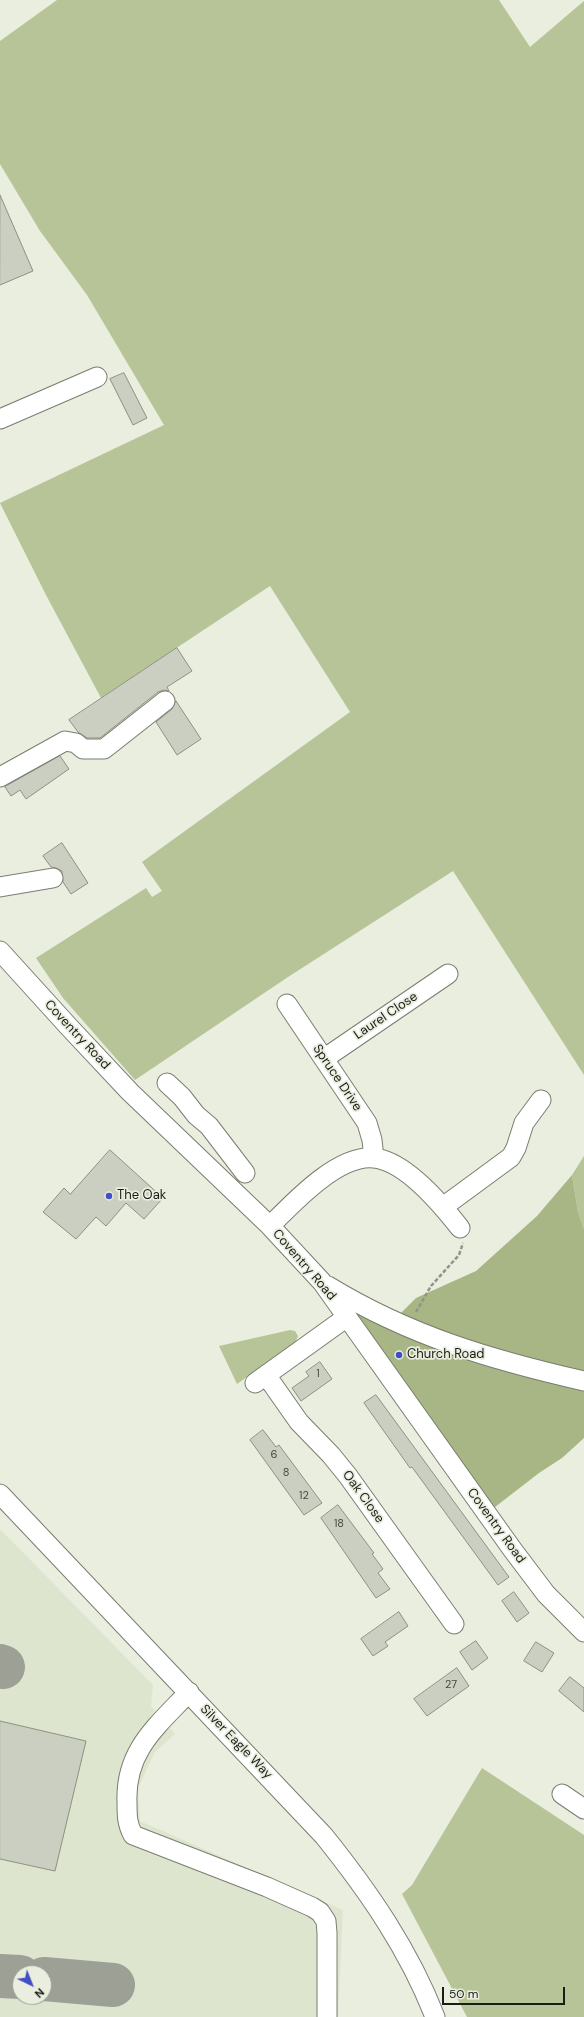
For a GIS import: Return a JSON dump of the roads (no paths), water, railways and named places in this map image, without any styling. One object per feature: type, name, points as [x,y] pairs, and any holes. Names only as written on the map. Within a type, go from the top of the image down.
[{"type":"street","points":[[0,419],[97,377]]},
{"type":"street","points":[[0,776],[65,741],[76,743],[83,749],[104,748],[166,702]]},
{"type":"street","points":[[0,886],[53,878]]},
{"type":"street","name":"Coventry Road","points":[[0,951],[69,1027],[172,1134],[270,1226],[322,1282],[516,1555],[546,1594],[584,1632]]},
{"type":"street","name":"Laurel Close","points":[[325,1058],[448,974]]},
{"type":"street","name":"Spruce Drive","points":[[287,1004],[325,1058],[367,1123],[372,1140],[374,1158]]},
{"type":"street","points":[[167,1083],[182,1097],[196,1115],[209,1126],[245,1173]]},
{"type":"street","points":[[443,1207],[511,1158],[516,1148],[524,1123],[541,1100]]},
{"type":"street","points":[[172,1134],[196,1115]]},
{"type":"street","points":[[270,1226],[293,1202],[335,1170],[355,1161],[374,1158],[399,1168],[443,1207],[460,1228]]},
{"type":"street","points":[[322,1282],[366,1308],[408,1328],[460,1348],[536,1370],[584,1381]]},
{"type":"street","name":"Oak Close","points":[[347,1317],[261,1379],[331,1455],[348,1476],[454,1624]]},
{"type":"street","name":"Silver Eagle Way","points":[[0,1494],[294,1803],[350,1868],[384,1917],[403,1949],[435,2017]]},
{"type":"street","points":[[189,1692],[146,1738],[131,1764],[126,1786],[128,1825],[133,1835],[267,1887],[320,1912],[326,1922],[327,1933],[327,2017]]},
{"type":"street","points":[[562,1794],[584,1808]]},
{"type":"place","name":"The Oak","points":[[109,1196]]},
{"type":"place","name":"Church Road","points":[[399,1355]]}]
